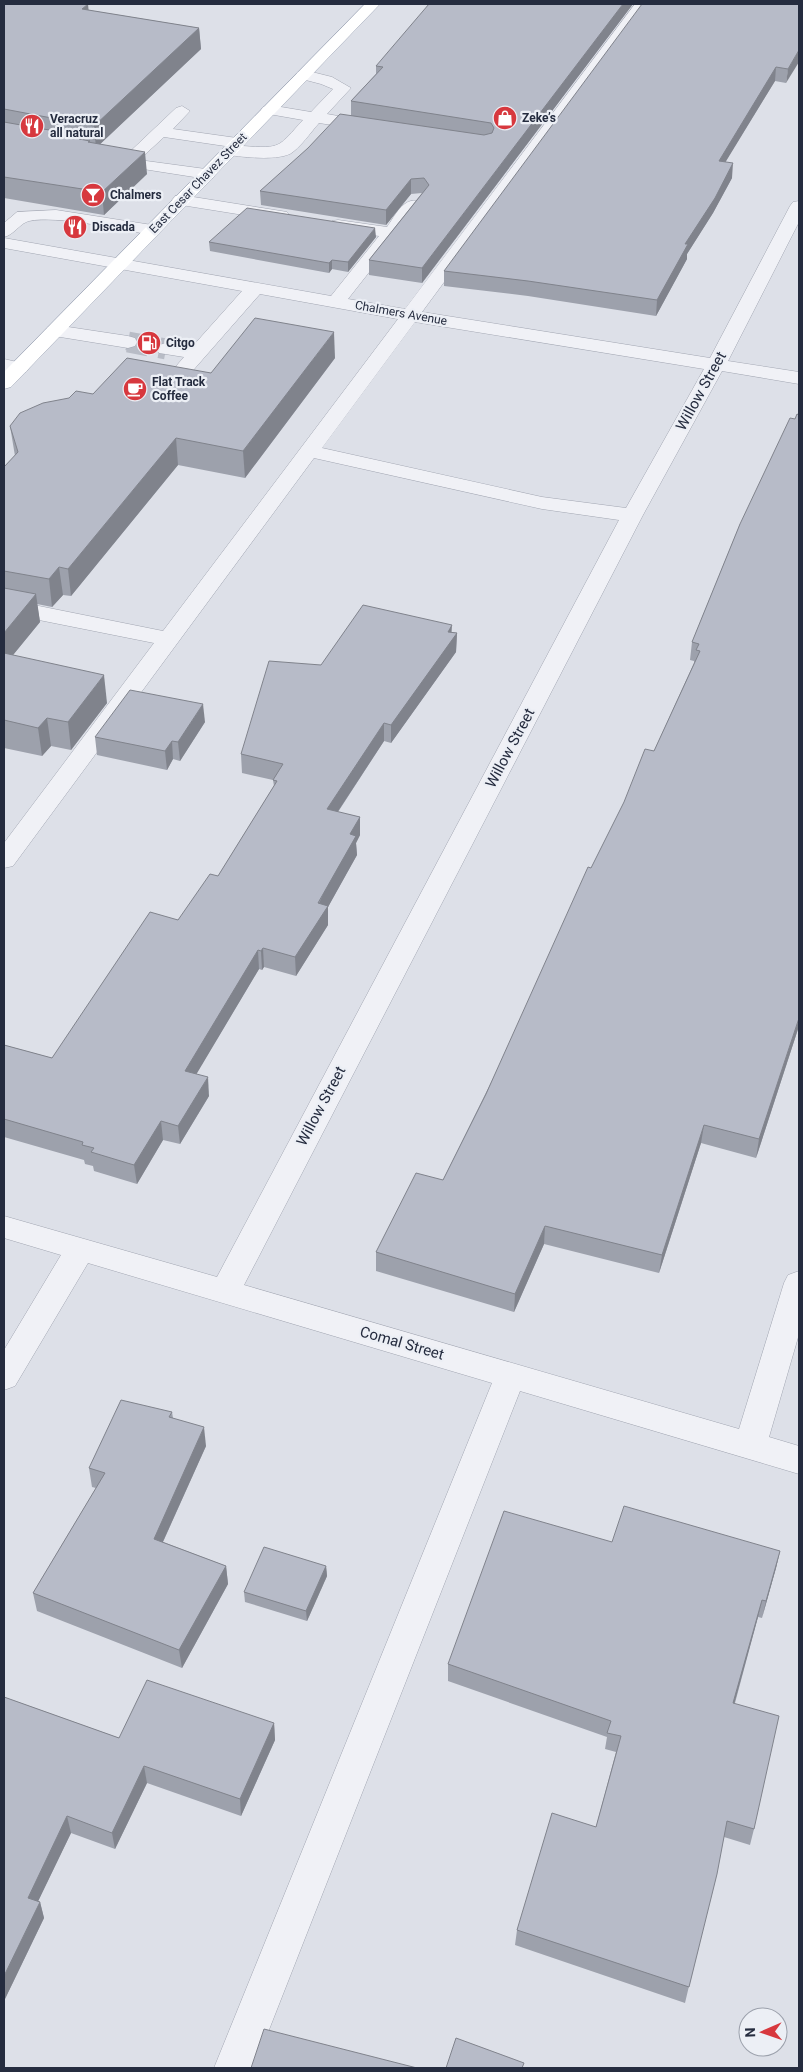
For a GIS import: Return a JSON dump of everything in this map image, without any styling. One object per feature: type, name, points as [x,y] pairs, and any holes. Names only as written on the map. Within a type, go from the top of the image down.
[{"type":"main road","name":"East Cesar Chavez Street","points":[[4,383],[11,367],[55,331],[373,4]]},
{"type":"street","points":[[4,860],[408,315],[642,4]]},
{"type":"street","points":[[160,132],[266,153],[284,150],[343,88],[326,80],[304,74]]},
{"type":"street","points":[[269,110],[390,129]]},
{"type":"street","points":[[182,111],[123,163],[207,174]]},
{"type":"street","points":[[336,302],[418,199]]},
{"type":"street","points":[[181,200],[296,218]]},
{"type":"street","name":"Willow Street","points":[[225,1292],[632,515],[716,365],[799,206]]},
{"type":"street","points":[[4,232],[23,216],[60,211],[152,230]]},
{"type":"street","points":[[324,223],[391,234]]},
{"type":"street","name":"Chalmers Avenue","points":[[4,243],[408,315],[799,378]]},
{"type":"street","points":[[175,379],[255,288]]},
{"type":"street","points":[[55,331],[128,342]]},
{"type":"street","points":[[166,349],[198,354]]},
{"type":"street","points":[[309,451],[542,503],[632,515]]},
{"type":"street","points":[[4,606],[168,639]]},
{"type":"street","name":"Comal Street","points":[[4,1227],[799,1460]]},
{"type":"street","points":[[4,1377],[80,1250]]},
{"type":"street","points":[[750,1445],[799,1283]]},
{"type":"street","points":[[234,2068],[511,1375]]},
{"type":"building","points":[[4,4],[88,4],[82,9],[199,28],[94,126],[4,109]]},
{"type":"building","points":[[429,4],[623,4],[422,268],[369,260],[429,185],[424,178],[411,179],[386,210],[260,191],[308,148],[340,114],[484,135],[492,133],[494,128],[491,123],[351,101],[383,67],[376,66]]},
{"type":"building","points":[[642,4],[799,4],[799,50],[788,69],[776,67],[719,161],[733,163],[715,198],[685,244],[688,244],[657,300],[444,271]]},
{"type":"building","points":[[4,122],[83,136],[79,139],[145,152],[102,192],[4,177]]},
{"type":"building","points":[[247,208],[375,228],[348,262],[332,260],[329,263],[209,242]]},
{"type":"building","points":[[255,318],[334,332],[243,451],[176,438],[68,569],[59,567],[49,579],[4,571],[4,467],[18,452],[10,426],[20,413],[43,403],[69,398],[76,391],[93,394],[127,358],[211,373]]},
{"type":"building","points":[[797,414],[799,415],[799,1018],[759,1139],[704,1125],[662,1255],[545,1226],[515,1294],[376,1252],[416,1173],[443,1180],[486,1094],[588,867],[591,868],[624,802],[645,749],[654,751],[700,651],[696,650],[699,644],[692,642],[740,524],[790,418],[795,419]]},
{"type":"building","points":[[4,588],[36,594],[4,633]]},
{"type":"building","points":[[363,605],[452,625],[448,632],[457,633],[391,725],[384,723],[327,809],[360,817],[350,834],[356,836],[318,903],[328,906],[295,957],[263,948],[261,951],[258,950],[185,1071],[208,1077],[178,1126],[161,1121],[134,1165],[91,1152],[94,1148],[82,1145],[83,1142],[4,1119],[4,1045],[52,1058],[150,912],[178,920],[210,874],[218,876],[277,781],[273,780],[283,764],[241,754],[269,661],[321,665]]},
{"type":"building","points":[[4,653],[104,675],[68,722],[47,718],[38,728],[4,720]]},
{"type":"building","points":[[130,690],[203,704],[178,742],[172,741],[165,751],[95,737]]},
{"type":"building","points":[[121,1400],[172,1412],[169,1417],[204,1427],[154,1539],[226,1566],[179,1650],[33,1593],[105,1473],[89,1468]]},
{"type":"building","points":[[624,1506],[780,1551],[766,1601],[762,1600],[733,1703],[779,1716],[754,1829],[727,1821],[717,1874],[689,1987],[517,1930],[552,1813],[596,1827],[621,1736],[607,1733],[611,1721],[448,1664],[504,1511],[612,1542]]},
{"type":"building","points":[[264,1547],[326,1566],[306,1611],[244,1592]]},
{"type":"building","points":[[147,1680],[274,1723],[240,1799],[144,1766],[112,1833],[67,1816],[28,1898],[40,1902],[4,1976],[4,1697],[119,1738]]},
{"type":"building","points":[[264,2029],[417,2068],[251,2068]]},
{"type":"building","points":[[456,2038],[524,2063],[522,2068],[446,2068]]},
{"type":"tunnel","points":[[131,343],[128,342],[166,349]]},
{"type":"place","name":"Zeke’s","points":[[505,118]]},
{"type":"place","name":"Veracruz all natural","points":[[32,126]]},
{"type":"place","name":"Chalmers","points":[[93,195]]},
{"type":"place","name":"Discada","points":[[75,227]]},
{"type":"place","name":"Citgo","points":[[149,343]]},
{"type":"place","name":"Flat Track Coffee","points":[[135,389]]}]
